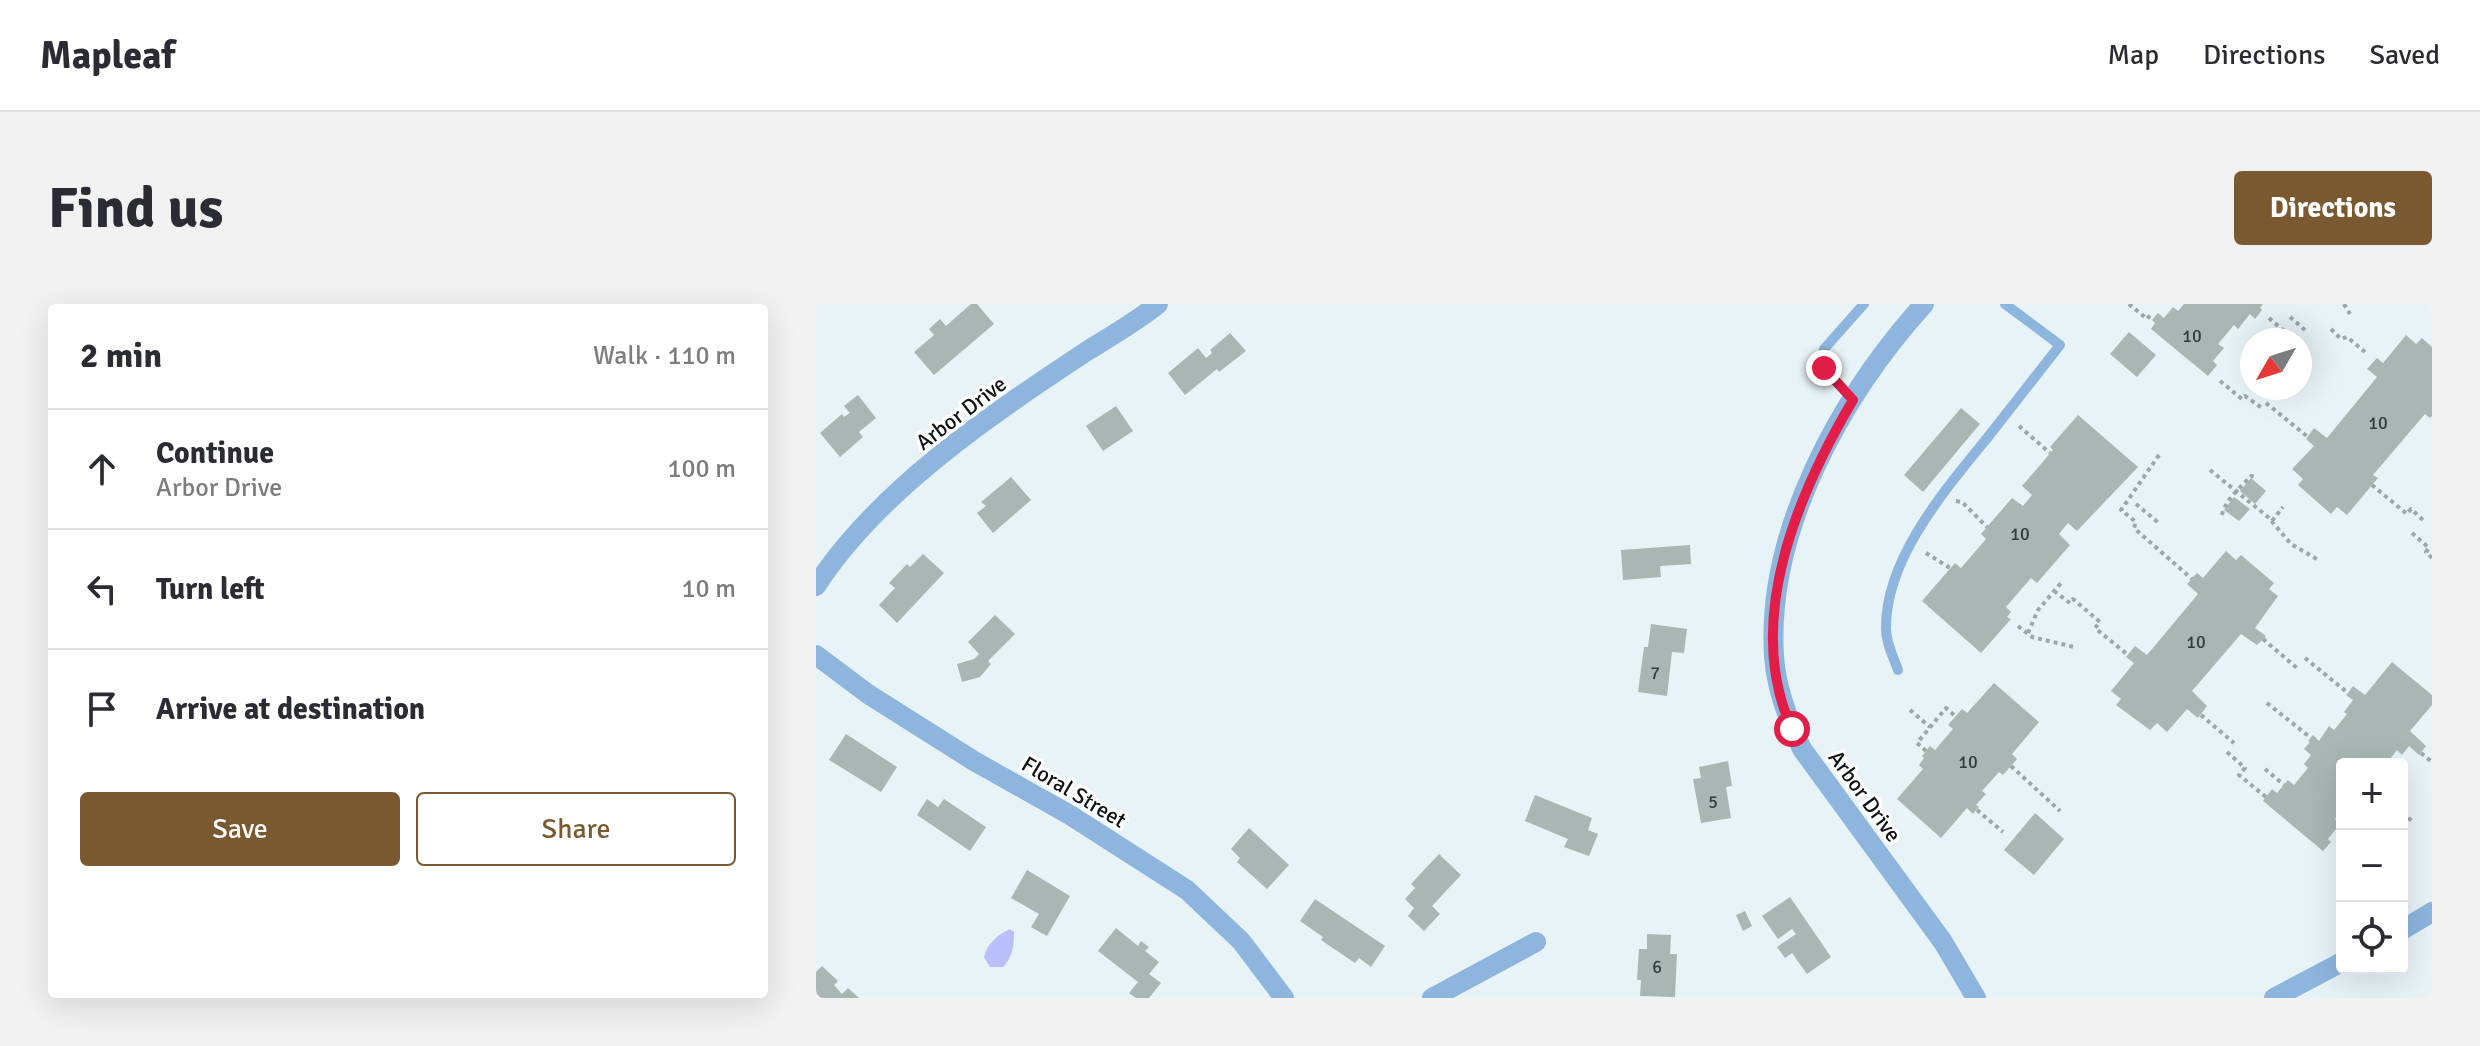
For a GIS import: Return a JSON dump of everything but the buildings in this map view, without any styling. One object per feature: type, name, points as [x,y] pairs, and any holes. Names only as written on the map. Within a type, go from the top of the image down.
[{"type":"street","name":"Arbor Drive","points":[[816,586],[830,564],[888,499],[979,427],[1158,304]]},
{"type":"street","name":"Arbor Drive","points":[[1919,306],[1871,370],[1808,485],[1782,564],[1776,606],[1774,658],[1785,714],[1802,749],[1943,942],[1976,998]]},
{"type":"street","name":"Floral Street","points":[[816,655],[868,694],[964,755],[1070,815],[1187,890],[1241,941],[1284,998]]},
{"type":"street","points":[[2408,926],[2432,912]]},
{"type":"street","points":[[1432,998],[1536,942]]},
{"type":"street","points":[[2274,998],[2336,965]]},
{"type":"lane","points":[[1853,400],[1824,368],[1824,349],[1864,304]]},
{"type":"lane","points":[[1898,670],[1887,642],[1888,602],[1895,574],[1907,549],[1948,487],[2060,345],[2005,304]]},
{"type":"path","points":[[2129,304],[2147,319],[2152,313]]},
{"type":"path","points":[[2344,304],[2350,314]]},
{"type":"path","points":[[2290,317],[2303,328]]},
{"type":"path","points":[[2269,318],[2280,328]]},
{"type":"path","points":[[2331,329],[2341,339],[2347,337],[2365,352]]},
{"type":"path","points":[[2220,381],[2242,399],[2245,396],[2264,405],[2308,437]]},
{"type":"path","points":[[2016,428],[2025,429],[2050,453]]},
{"type":"path","points":[[2159,455],[2121,510],[2136,522],[2134,528],[2146,540],[2192,579]]},
{"type":"path","points":[[2210,470],[2272,521],[2291,544],[2320,561]]},
{"type":"path","points":[[2222,515],[2223,508],[2251,476],[2255,477]]},
{"type":"path","points":[[2372,485],[2407,514],[2411,509],[2423,520]]},
{"type":"path","points":[[1953,505],[1957,500],[1962,502],[1987,527]]},
{"type":"path","points":[[2136,504],[2160,524]]},
{"type":"path","points":[[2272,521],[2283,507]]},
{"type":"path","points":[[2412,533],[2429,548],[2426,552],[2432,558]]},
{"type":"path","points":[[1927,547],[1926,554],[1950,568]]},
{"type":"path","points":[[2028,633],[2038,610],[2061,583]]},
{"type":"path","points":[[2054,591],[2067,602],[2073,599],[2100,622],[2095,628],[2128,655]]},
{"type":"path","points":[[2018,626],[2045,641],[2074,647]]},
{"type":"path","points":[[2263,639],[2297,668]]},
{"type":"path","points":[[2305,658],[2348,693]]},
{"type":"path","points":[[2267,703],[2311,738]]},
{"type":"path","points":[[1926,751],[1917,743],[1930,727],[1946,708],[1955,716]]},
{"type":"path","points":[[1910,710],[1930,727]]},
{"type":"path","points":[[2201,715],[2234,743]]},
{"type":"path","points":[[2227,752],[2245,768],[2239,775],[2266,797]]},
{"type":"path","points":[[2421,753],[2432,762]]},
{"type":"path","points":[[2011,766],[2060,811]]},
{"type":"path","points":[[2265,769],[2284,785]]},
{"type":"path","points":[[1977,810],[2003,832]]},
{"type":"path","points":[[2408,818],[2412,821]]},
{"type":"water","points":[[1010,929],[1014,937],[1009,959],[1003,967],[990,967],[984,957],[988,947]]},
{"type":"route","points":[[1792,729],[1785,714],[1774,658],[1776,606],[1782,564],[1808,485],[1853,400],[1824,368]]}]
